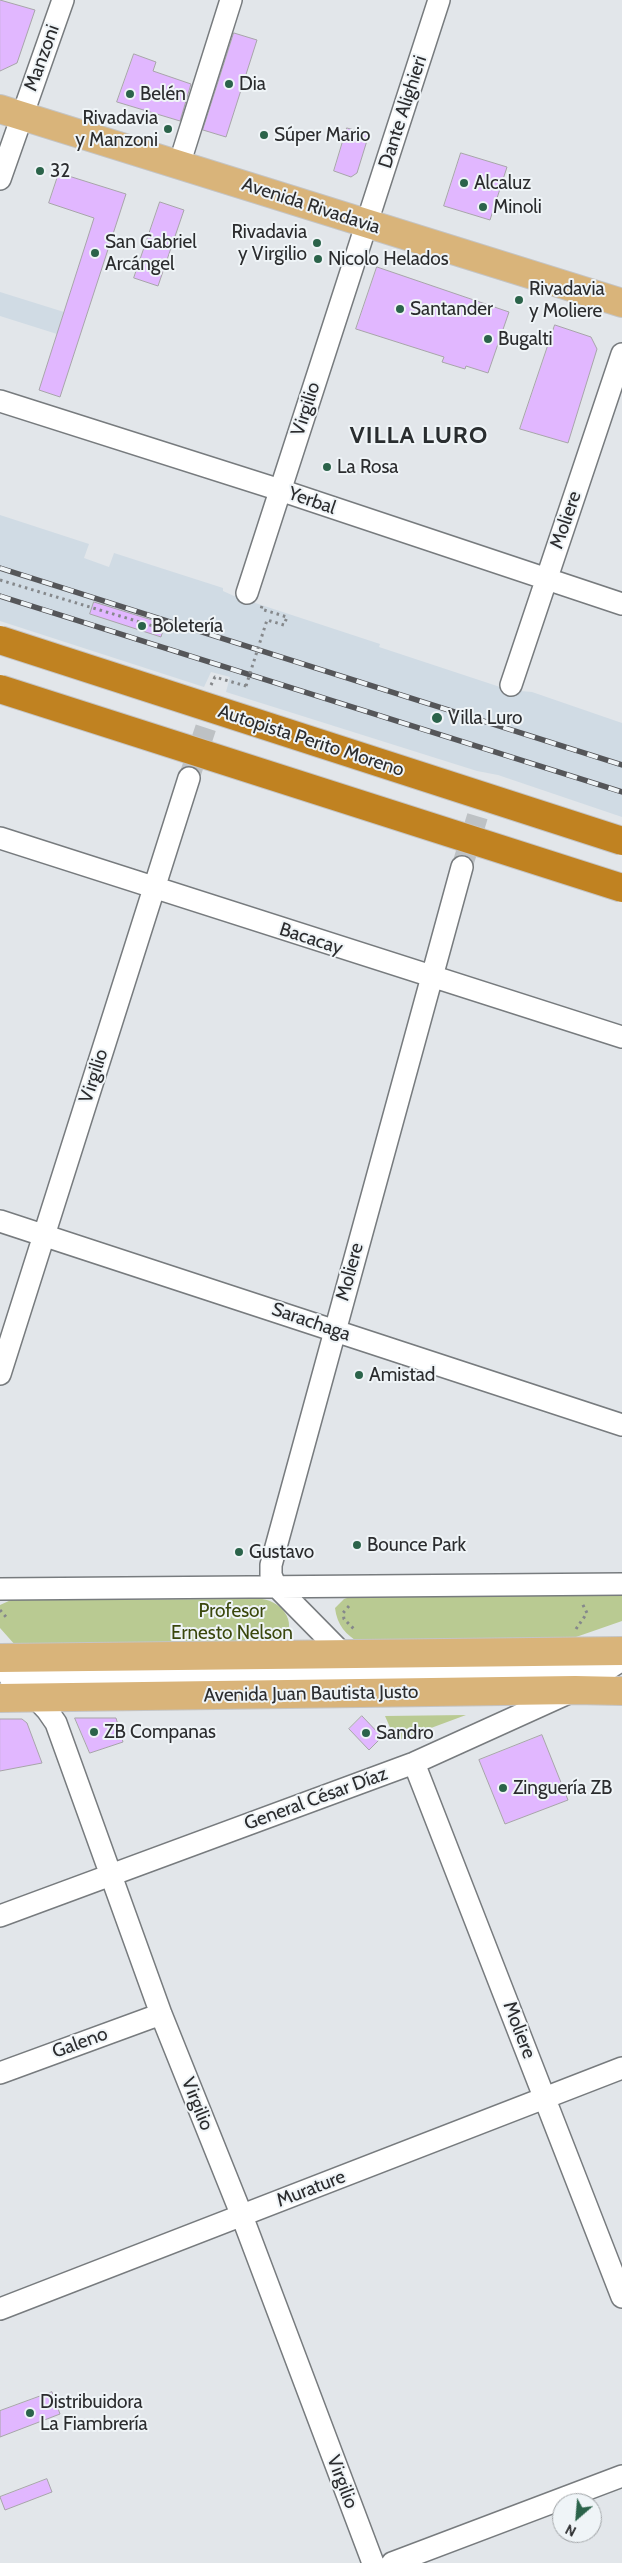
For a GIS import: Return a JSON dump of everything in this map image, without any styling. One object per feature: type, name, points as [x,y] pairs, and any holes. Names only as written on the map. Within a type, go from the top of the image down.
[{"type":"highway","name":"Autopista Perito Moreno","points":[[0,640],[622,842]]},
{"type":"highway","points":[[0,689],[622,888]]},
{"type":"main road","name":"Avenida Rivadavia","points":[[11,112],[622,303]]},
{"type":"main road","name":"Avenida Juan Bautista Justo","points":[[0,1659],[350,1643],[622,1651]]},
{"type":"main road","name":"Avenida Juan Bautista Justo","points":[[14,1688],[622,1691]]},
{"type":"street","name":"Manzoni","points":[[0,179],[11,112],[63,0]]},
{"type":"street","points":[[179,165],[231,0]]},
{"type":"street","name":"Dante Alighieri","points":[[366,224],[439,0]]},
{"type":"street","name":"Virgilio","points":[[254,601],[280,490],[366,224]]},
{"type":"street","name":"Moliere","points":[[511,685],[622,354]]},
{"type":"street","name":"Yerbal","points":[[0,401],[280,490],[622,604]]},
{"type":"street","name":"Virgilio","points":[[0,1374],[189,778]]},
{"type":"street","name":"Bacacay","points":[[0,838],[431,978],[622,1037]]},
{"type":"street","name":"Moliere","points":[[275,1585],[271,1575],[271,1564],[462,866]]},
{"type":"street","name":"Sarachaga","points":[[0,1221],[622,1425]]},
{"type":"street","points":[[0,1589],[275,1585],[622,1584]]},
{"type":"street","points":[[275,1585],[350,1643]]},
{"type":"street","name":"Virgilio","points":[[0,1659],[14,1688],[56,1723],[161,2014],[242,2216],[373,2563]]},
{"type":"street","name":"General César Díaz","points":[[0,1916],[414,1763],[612,1673],[622,1660]]},
{"type":"street","points":[[14,1688],[612,1673]]},
{"type":"street","name":"Moliere","points":[[414,1763],[622,2297]]},
{"type":"street","name":"Galeno","points":[[0,2073],[161,2014]]},
{"type":"street","name":"Murature","points":[[0,2309],[622,2068]]},
{"type":"street","points":[[392,2563],[622,2476]]},
{"type":"path","points":[[0,580],[163,629]]},
{"type":"path","points":[[215,677],[246,686],[267,620],[284,625],[287,617],[254,601]]},
{"type":"path","points":[[571,1631],[576,1629],[587,1613],[581,1600],[576,1602]]},
{"type":"path","points":[[342,1613],[345,1608],[356,1605]]},
{"type":"path","points":[[337,1606],[342,1613],[350,1643]]},
{"type":"path","points":[[0,1610],[7,1620],[10,1612]]},
{"type":"shaded area","points":[[0,292],[64,312],[57,334],[0,316]]},
{"type":"shaded area","points":[[0,515],[89,544],[84,558],[109,567],[114,553],[223,588],[223,591],[234,596],[380,644],[379,647],[509,690],[532,692],[622,723],[622,817],[498,775],[477,771],[226,692],[230,677],[211,672],[204,687],[0,621]]},
{"type":"green space","name":"Profesor Ernesto Nelson","points":[[622,1594],[622,1621],[576,1637],[551,1641],[360,1643],[350,1637],[343,1629],[335,1608],[344,1599],[350,1597]]},
{"type":"green space","name":"Profesor Ernesto Nelson","points":[[262,1599],[277,1605],[287,1616],[289,1629],[280,1643],[16,1646],[0,1628],[0,1605],[11,1600]]},
{"type":"green space","points":[[466,1715],[396,1741],[385,1716]]},
{"type":"building","points":[[0,0],[35,10],[17,63],[0,71]]},
{"type":"building","name":"Dia","points":[[234,33],[257,40],[226,137],[203,130]]},
{"type":"building","points":[[134,54],[156,62],[153,71],[191,84],[180,121],[117,102]]},
{"type":"building","points":[[347,128],[369,134],[357,173],[351,177],[334,171]]},
{"type":"building","points":[[461,153],[507,167],[490,220],[444,206]]},
{"type":"building","name":"San Gabriel Arcángel","points":[[59,173],[126,194],[60,397],[39,390],[94,218],[49,203]]},
{"type":"building","points":[[160,202],[184,210],[158,286],[134,278]]},
{"type":"building","points":[[377,267],[509,312],[488,373],[466,366],[465,369],[442,362],[444,357],[356,329]]},
{"type":"building","points":[[555,325],[591,337],[597,349],[568,443],[520,429]]},
{"type":"building","points":[[94,602],[165,624],[161,637],[90,614]]},
{"type":"building","name":"Sandro","points":[[362,1716],[382,1737],[369,1750],[349,1729]]},
{"type":"building","points":[[75,1718],[116,1718],[123,1742],[90,1753]]},
{"type":"building","points":[[0,1719],[22,1719],[27,1723],[42,1763],[0,1771]]},
{"type":"building","points":[[542,1735],[568,1800],[505,1824],[479,1760]]},
{"type":"building","name":"Distribuidora La Fiambrería","points":[[52,2392],[60,2414],[0,2437],[0,2411]]},
{"type":"building","points":[[47,2479],[52,2492],[5,2510],[0,2497]]},
{"type":"tunnel","points":[[189,778],[211,712]]},
{"type":"tunnel","points":[[462,867],[480,808]]},
{"type":"railway","points":[[0,568],[622,765]]},
{"type":"railway","points":[[0,596],[622,792]]},
{"type":"place","name":"Dia","points":[[229,84]]},
{"type":"place","name":"Belén","points":[[130,94]]},
{"type":"place","name":"Rivadavia y Manzoni","points":[[168,129]]},
{"type":"place","name":"Súper Mario","points":[[264,135]]},
{"type":"place","name":"32","points":[[40,171]]},
{"type":"place","name":"Alcaluz","points":[[464,183]]},
{"type":"place","name":"Minoli","points":[[483,207]]},
{"type":"place","name":"Rivadavia y Virgilio","points":[[317,243]]},
{"type":"place","name":"San Gabriel Arcángel","points":[[95,253]]},
{"type":"place","name":"Nicolo Helados","points":[[318,259]]},
{"type":"place","name":"Rivadavia y Moliere","points":[[519,300]]},
{"type":"place","name":"Santander","points":[[400,309]]},
{"type":"place","name":"Bugalti","points":[[488,339]]},
{"type":"place","name":"La Rosa","points":[[327,467]]},
{"type":"place","name":"Boletería","points":[[142,626]]},
{"type":"place","name":"Villa Luro","points":[[437,718]]},
{"type":"place","name":"Amistad","points":[[359,1375]]},
{"type":"place","name":"Bounce Park","points":[[357,1545]]},
{"type":"place","name":"Gustavo","points":[[239,1552]]},
{"type":"place","name":"ZB Companas","points":[[94,1732]]},
{"type":"place","name":"Sandro","points":[[366,1733]]},
{"type":"place","name":"Zinguería ZB","points":[[503,1788]]},
{"type":"place","name":"Distribuidora La Fiambrería","points":[[30,2413]]},
{"type":"district","name":"VILLA LURO","points":[[419,436]]}]
